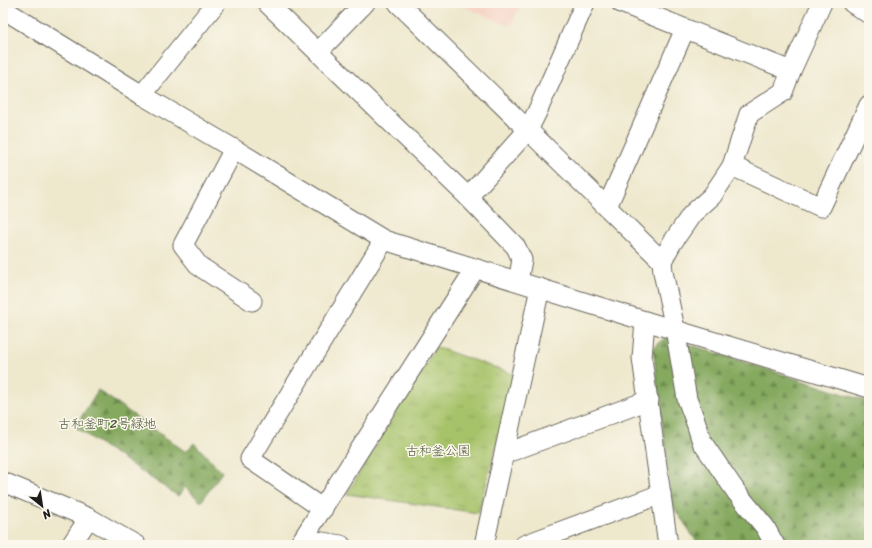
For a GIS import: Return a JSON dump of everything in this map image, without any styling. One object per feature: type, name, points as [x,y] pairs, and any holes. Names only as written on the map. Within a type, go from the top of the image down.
[{"type":"street","points":[[142,95],[216,3]]},
{"type":"street","points":[[267,3],[468,197],[516,247],[522,260],[518,281]]},
{"type":"street","points":[[318,52],[365,3]]},
{"type":"street","points":[[398,3],[662,261]]},
{"type":"street","points":[[468,197],[528,130],[585,3]]},
{"type":"street","points":[[621,3],[791,71]]},
{"type":"street","points":[[775,545],[765,527],[737,493],[702,442],[687,399],[675,329],[662,272],[662,261],[672,243],[692,214],[712,196],[732,166],[749,114],[783,92],[822,3]]},
{"type":"street","points":[[852,3],[869,14]]},
{"type":"street","points":[[3,9],[142,95],[384,240],[645,321],[869,388]]},
{"type":"street","points":[[607,207],[685,29]]},
{"type":"street","points":[[732,166],[821,207],[869,105]]},
{"type":"street","points":[[234,149],[183,245],[200,266],[252,301]]},
{"type":"street","points":[[323,509],[250,459],[384,240]]},
{"type":"street","points":[[341,545],[301,542],[475,269]]},
{"type":"street","points":[[484,545],[540,288]]},
{"type":"street","points":[[645,321],[642,358],[668,545]]},
{"type":"street","points":[[504,454],[649,400]]},
{"type":"street","points":[[3,482],[89,518],[136,545]]},
{"type":"street","points":[[524,545],[570,536],[661,494]]},
{"type":"street","points":[[71,545],[89,518]]},
{"type":"shaded area","points":[[455,3],[522,3],[510,26]]},
{"type":"green space","points":[[666,337],[869,402],[869,545],[699,545],[672,505],[653,347]]},
{"type":"green space","name":"古和釜公園","points":[[436,347],[516,375],[478,513],[347,494]]},
{"type":"green space","name":"古和釜町2号緑地","points":[[98,390],[186,452],[194,443],[222,472],[201,502],[185,487],[178,496],[75,427]]}]
